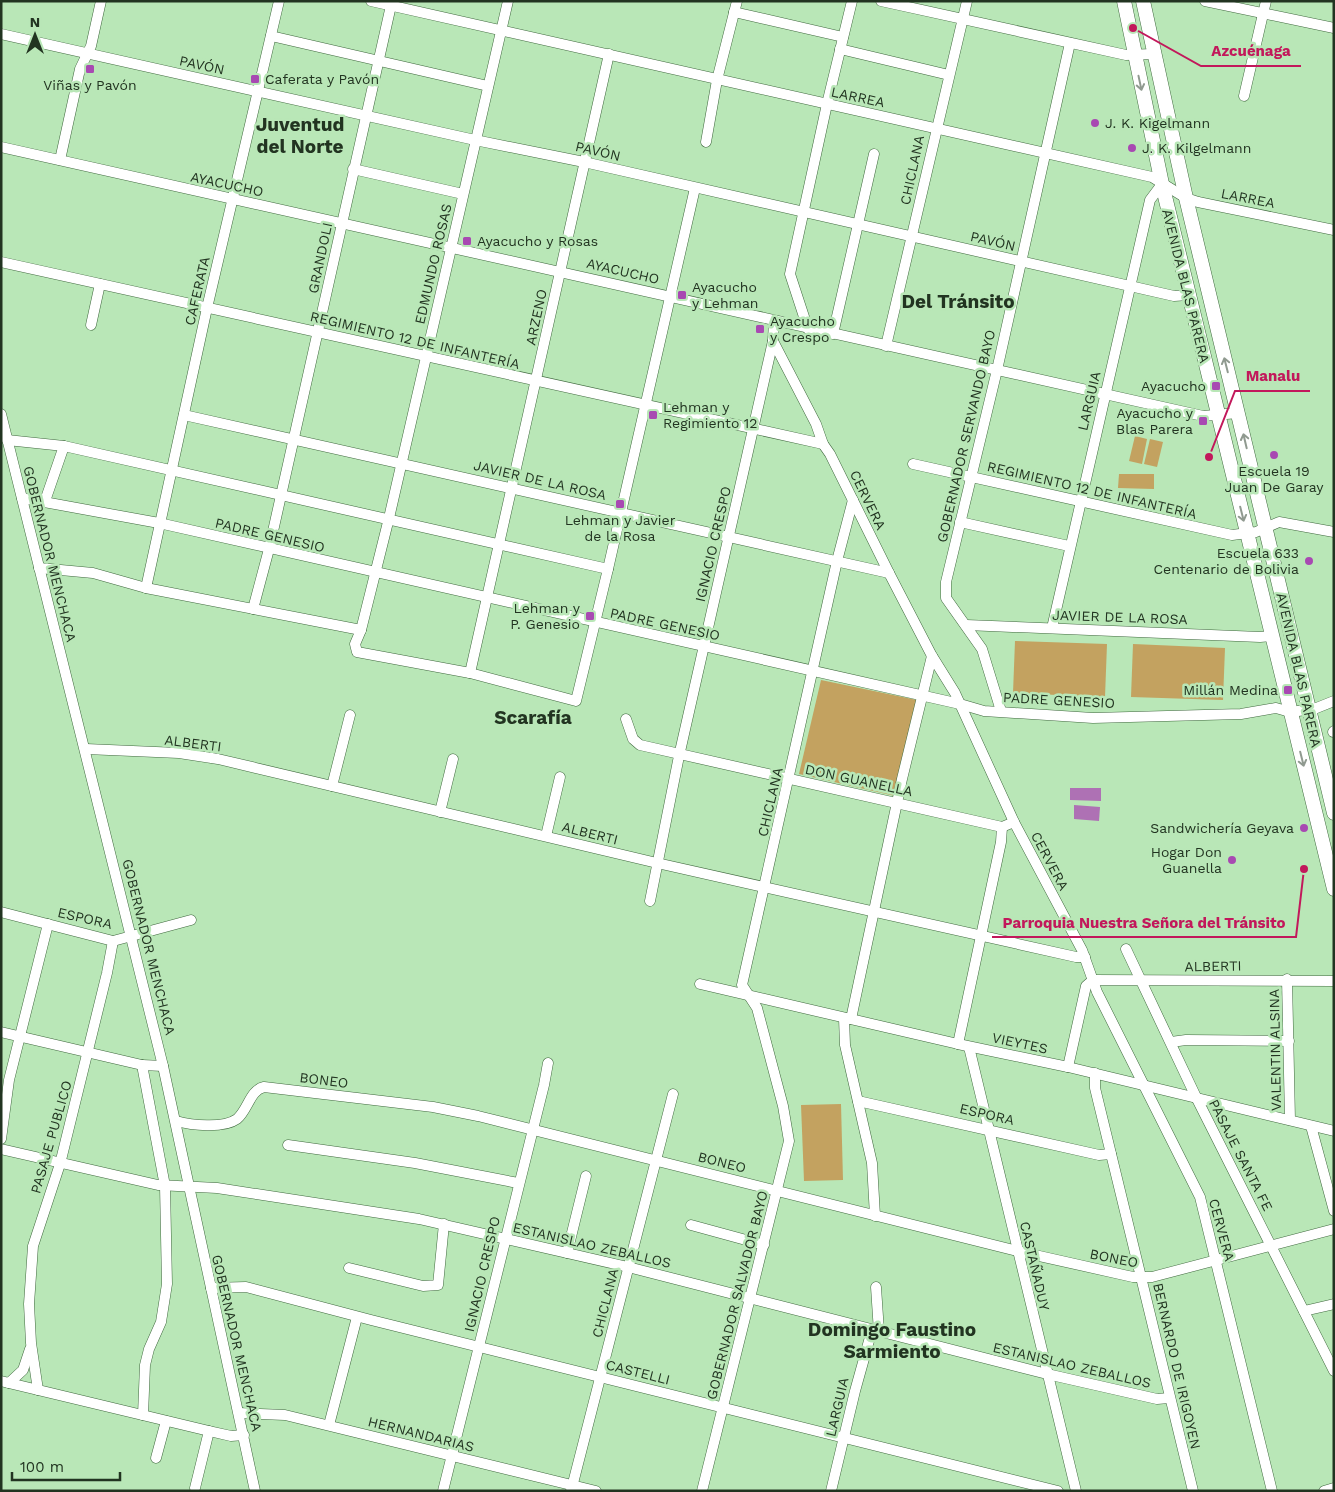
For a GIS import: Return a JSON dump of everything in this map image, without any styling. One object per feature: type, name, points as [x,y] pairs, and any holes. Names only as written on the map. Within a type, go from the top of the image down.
[{"type":"main road","name":"AVENIDA BLAS PARERA","points":[[1124,1],[1162,184],[1188,295],[1290,712],[1328,844],[1334,889]]},
{"type":"main road","name":"AVENIDA BLAS PARERA","points":[[1143,1],[1153,54],[1186,198],[1334,813]]},
{"type":"street","points":[[60,160],[80,69],[91,46],[102,1]]},
{"type":"street","name":"CAFERATA","points":[[146,588],[207,308],[280,1]]},
{"type":"street","name":"LARREA","points":[[372,1],[392,3],[717,80],[1152,177],[1186,198],[1334,230]]},
{"type":"street","name":"EDMUNDO ROSAS","points":[[470,672],[361,653],[355,649],[376,573],[402,463],[508,1]]},
{"type":"street","points":[[706,142],[717,80],[737,1]]},
{"type":"street","points":[[808,329],[790,274],[827,104],[852,1]]},
{"type":"street","name":"CHICLANA","points":[[886,346],[967,1]]},
{"type":"street","points":[[1205,1],[1334,28]]},
{"type":"street","points":[[1244,96],[1266,1]]},
{"type":"street","points":[[886,2],[1070,43],[1134,55],[1153,54]]},
{"type":"street","name":"GRANDOLI","points":[[253,609],[269,549],[292,439],[392,3]]},
{"type":"street","points":[[734,12],[843,37]]},
{"type":"street","name":"PAVÓN","points":[[1,34],[475,140],[584,162],[1174,296],[1188,295]]},
{"type":"street","points":[[271,36],[488,86]]},
{"type":"street","name":"GOBERNADOR SERVANDO BAYO","points":[[1001,711],[982,649],[951,606],[945,591],[997,370],[1070,43]]},
{"type":"street","points":[[840,49],[949,75]]},
{"type":"street","name":"ARZENO","points":[[470,672],[609,54]]},
{"type":"street","name":"AYACUCHO","points":[[1,148],[560,271],[1104,395],[1203,416],[1218,416],[1238,412]]},
{"type":"street","points":[[833,334],[874,154]]},
{"type":"street","points":[[353,169],[463,194]]},
{"type":"street","name":"LARGUIA","points":[[1052,628],[1079,502],[1150,200],[1162,184]]},
{"type":"street","points":[[470,672],[576,701],[695,188]]},
{"type":"street","name":"REGIMIENTO 12 DE INFANTERÍA","points":[[1,262],[823,444]]},
{"type":"street","points":[[91,326],[100,284]]},
{"type":"street","points":[[773,341],[774,321]]},
{"type":"street","name":"IGNACIO CRESPO","points":[[650,901],[704,646],[773,341]]},
{"type":"street","name":"CERVERA","points":[[773,341],[889,573],[932,656],[960,704],[1020,835],[1085,957],[1093,980],[1200,1197],[1217,1259],[1272,1491]]},
{"type":"street","name":"GOBERNADOR MENCHACA","points":[[1,414],[86,749],[176,1121],[255,1491]]},
{"type":"street","name":"JAVIER DE LA ROSA","points":[[184,415],[889,573]]},
{"type":"street","points":[[7,440],[64,446],[608,569]]},
{"type":"street","points":[[45,501],[64,446]]},
{"type":"street","name":"REGIMIENTO 12 DE INFANTERÍA","points":[[912,464],[1232,535],[1247,534],[1279,522],[1288,522],[1334,532]]},
{"type":"street","name":"PADRE GENESIO","points":[[22,498],[159,523],[814,670],[984,711],[1093,718],[1241,714],[1276,708],[1290,712],[1308,710],[1334,701]]},
{"type":"street","name":"CHICLANA","points":[[784,1106],[757,1008],[742,985],[790,779],[837,562],[853,500]]},
{"type":"street","points":[[960,522],[1069,546]]},
{"type":"street","points":[[39,568],[93,573],[146,588],[361,630]]},
{"type":"street","name":"JAVIER DE LA ROSA","points":[[966,625],[1260,638],[1272,636]]},
{"type":"street","points":[[875,1216],[872,1163],[845,1045],[847,1019],[932,656]]},
{"type":"street","points":[[332,786],[350,714]]},
{"type":"street","name":"DON GUANELLA","points":[[626,719],[636,743],[680,756],[897,802],[1002,827]]},
{"type":"street","name":"ALBERTI","points":[[86,749],[198,756],[657,863],[1076,957],[1085,957]]},
{"type":"street","points":[[440,812],[453,760]]},
{"type":"street","points":[[546,836],[560,777]]},
{"type":"street","points":[[958,1044],[1001,842],[1002,827],[1014,822]]},
{"type":"street","points":[[1001,842],[1020,835]]},
{"type":"street","name":"ESPORA","points":[[1,912],[113,940],[191,920]]},
{"type":"street","points":[[1,1139],[9,1080],[48,924]]},
{"type":"street","name":"PASAJE PUBLICO","points":[[38,1390],[37,1370],[31,1343],[29,1304],[33,1246],[60,1164],[88,1053],[113,940]]},
{"type":"street","name":"PASAJE SANTA FE","points":[[1126,949],[1196,1097],[1332,1365]]},
{"type":"street","name":"ALBERTI","points":[[1093,980],[1287,979],[1334,981]]},
{"type":"street","name":"VALENTIN ALSINA","points":[[1287,979],[1290,1120]]},
{"type":"street","points":[[1068,1067],[1086,986],[1093,980]]},
{"type":"street","name":"VIEYTES","points":[[700,984],[969,1047],[1095,1073],[1334,1131]]},
{"type":"street","points":[[1,1032],[142,1065],[163,1066]]},
{"type":"street","points":[[1171,1042],[1186,1040],[1288,1041]]},
{"type":"street","name":"CASTAÑADUY","points":[[969,1047],[1046,1374],[1076,1491]]},
{"type":"street","name":"IGNACIO CRESPO","points":[[443,1491],[548,1063]]},
{"type":"street","points":[[142,1065],[165,1186],[166,1304],[145,1365],[143,1415]]},
{"type":"street","name":"BERNARDO DE IRIGOYEN","points":[[1095,1073],[1095,1088],[1192,1491]]},
{"type":"street","name":"BONEO","points":[[176,1121],[206,1126],[234,1120],[239,1117],[258,1089],[264,1087],[433,1107],[532,1128],[1017,1252],[1141,1278],[1271,1245]]},
{"type":"street","name":"CHICLANA","points":[[572,1488],[673,1094]]},
{"type":"street","name":"ESPORA","points":[[858,1101],[988,1128],[1099,1155],[1111,1154]]},
{"type":"street","name":"GOBERNADOR SALVADOR BAYO","points":[[702,1491],[789,1141],[784,1106]]},
{"type":"street","points":[[1311,1126],[1334,1211]]},
{"type":"street","points":[[288,1145],[415,1163],[518,1184]]},
{"type":"street","name":"ESTANISLAO ZEBALLOS","points":[[1,1149],[60,1164],[165,1186],[227,1190],[444,1224],[628,1267],[1046,1374],[1157,1399],[1170,1398]]},
{"type":"street","points":[[568,1253],[586,1176]]},
{"type":"street","points":[[349,1268],[423,1286],[438,1285],[444,1224]]},
{"type":"street","points":[[691,1225],[764,1244]]},
{"type":"street","points":[[1271,1245],[1334,1229]]},
{"type":"street","name":"LARGUIA","points":[[831,1491],[844,1439],[876,1331],[876,1286]]},
{"type":"street","name":"CASTELLI","points":[[211,1288],[246,1287],[357,1317],[1058,1491]]},
{"type":"street","points":[[1304,1310],[1334,1304]]},
{"type":"street","points":[[329,1425],[357,1317]]},
{"type":"street","name":"PASAJE PUBLICO","points":[[5,1382],[23,1370],[28,1362],[31,1343]]},
{"type":"street","points":[[5,1382],[231,1436],[244,1435]]},
{"type":"street","name":"HERNANDARIAS","points":[[239,1413],[272,1413],[329,1425],[572,1488],[596,1491]]},
{"type":"street","points":[[156,1458],[166,1421]]},
{"type":"street","points":[[195,1488],[209,1431]]},
{"type":"street","points":[[1324,1491],[1334,1488]]},
{"type":"shaded area","points":[[1135,436],[1147,439],[1142,464],[1129,461]]},
{"type":"shaded area","points":[[1150,439],[1163,442],[1157,467],[1144,464]]},
{"type":"shaded area","points":[[1119,474],[1154,474],[1154,489],[1118,488]]},
{"type":"shaded area","points":[[1015,641],[1107,644],[1105,697],[1013,693]]},
{"type":"shaded area","points":[[1133,644],[1225,648],[1223,700],[1131,697]]},
{"type":"shaded area","points":[[821,680],[917,700],[895,796],[799,774]]},
{"type":"shaded area","points":[[1070,788],[1101,788],[1101,801],[1070,800]]},
{"type":"shaded area","points":[[1074,805],[1100,807],[1099,821],[1074,819]]},
{"type":"shaded area","points":[[841,1104],[843,1180],[804,1181],[801,1105]]},
{"type":"place","name":"Azcuénaga","points":[[1133,28]]},
{"type":"place","name":"Viñas y Pavón","points":[[90,69]]},
{"type":"place","name":"Caferata y Pavón","points":[[255,79]]},
{"type":"place","name":"J. K. Kigelmann","points":[[1095,123]]},
{"type":"place","name":"J. K. Kilgelmann","points":[[1132,148]]},
{"type":"place","name":"Ayacucho y Rosas","points":[[467,241]]},
{"type":"place","name":"Ayacucho y Lehman","points":[[682,295]]},
{"type":"place","name":"Ayacucho y Crespo","points":[[760,329]]},
{"type":"place","name":"Ayacucho","points":[[1216,386]]},
{"type":"place","name":"Lehman y Regimiento 12","points":[[653,415]]},
{"type":"place","name":"Ayacucho y Blas Parera","points":[[1203,421]]},
{"type":"place","name":"Escuela 19 Juan De Garay","points":[[1274,455]]},
{"type":"place","name":"Manalu","points":[[1209,457]]},
{"type":"place","name":"Lehman y Javier de la Rosa","points":[[620,504]]},
{"type":"place","name":"Escuela 633 Centenario de Bolivia","points":[[1309,561]]},
{"type":"place","name":"Lehman y P. Genesio","points":[[590,616]]},
{"type":"place","name":"Millán Medina","points":[[1288,690]]},
{"type":"place","name":"Sandwichería Geyava","points":[[1304,828]]},
{"type":"place","name":"Hogar Don Guanella","points":[[1232,860]]},
{"type":"place","name":"Parroquia Nuestra Señora del Tránsito","points":[[1304,869]]},
{"type":"district","name":"Juventud del Norte","points":[[300,135]]},
{"type":"district","name":"Del Tránsito","points":[[958,301]]},
{"type":"district","name":"Scarafía","points":[[533,717]]},
{"type":"district","name":"Domingo Faustino Sarmiento","points":[[892,1340]]}]
